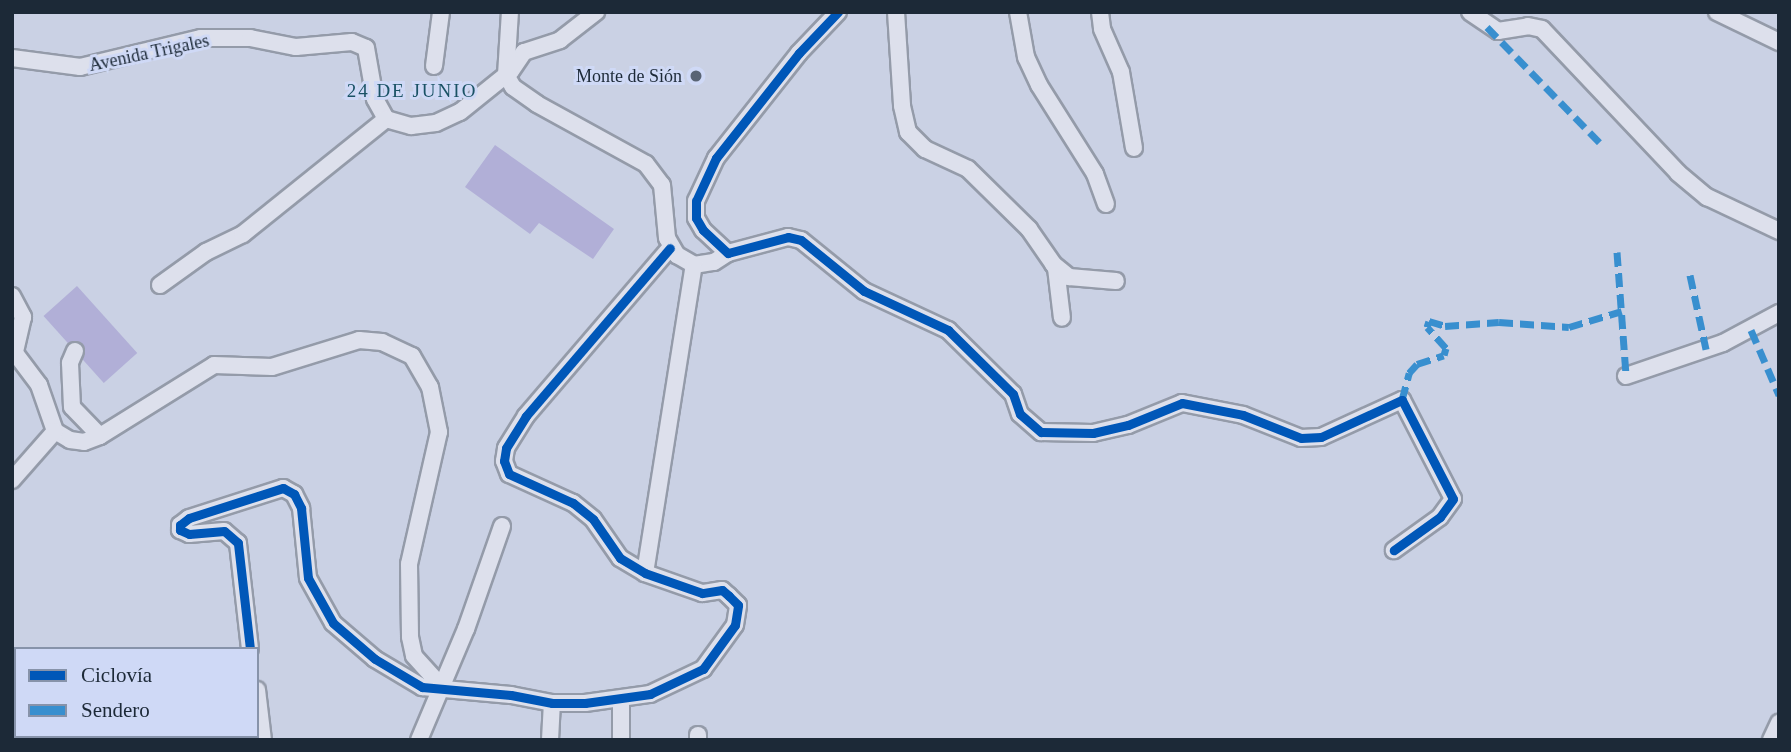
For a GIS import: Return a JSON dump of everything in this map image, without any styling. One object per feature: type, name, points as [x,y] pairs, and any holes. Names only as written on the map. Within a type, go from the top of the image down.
[{"type":"street","points":[[434,66],[441,12]]},
{"type":"street","points":[[510,12],[506,75],[513,87],[537,104],[646,164],[662,185],[670,248],[694,265],[714,262],[728,253],[788,237],[801,240],[864,291],[948,330],[1013,394],[1020,414],[1041,432],[1093,433],[1128,425],[1182,403],[1243,415],[1301,438],[1321,437],[1402,400],[1453,499],[1440,517],[1394,551]]},
{"type":"street","points":[[160,285],[206,252],[243,234],[386,119],[411,126],[436,123],[468,106],[506,75],[524,52],[560,40],[596,12]]},
{"type":"street","points":[[728,253],[696,218],[696,201],[705,181],[732,134],[838,12]]},
{"type":"street","points":[[1018,12],[1027,57],[1039,85],[1095,174],[1106,204]]},
{"type":"street","points":[[1100,12],[1102,29],[1121,72],[1134,148]]},
{"type":"street","points":[[1470,12],[1498,31],[1528,26],[1542,29],[1678,173],[1707,197],[1779,231]]},
{"type":"street","points":[[1717,12],[1779,41]]},
{"type":"street","points":[[899,14],[902,106],[908,132],[925,149],[979,179],[1015,213],[1053,264],[1069,277],[1115,281]]},
{"type":"street","name":"Avenida Trigales","points":[[12,58],[80,67],[201,38],[250,38],[296,47],[352,42],[366,48],[375,99],[386,119]]},
{"type":"street","points":[[250,647],[238,543],[224,531],[189,534],[180,525],[189,517],[282,488],[294,494],[301,508],[308,578],[333,623],[398,676],[422,687],[552,704],[650,694],[703,669],[730,637],[738,605],[722,590],[702,593],[645,573],[620,558],[593,519],[573,503],[509,474],[504,461],[506,448],[526,415],[670,248]]},
{"type":"street","points":[[1053,264],[1062,318]]},
{"type":"street","points":[[645,573],[694,265]]},
{"type":"street","points":[[12,296],[23,317],[15,353],[39,385],[55,431],[83,442],[100,436],[214,365],[272,367],[359,340],[382,342],[412,356],[430,387],[439,432],[409,564],[410,637],[415,656],[443,688]]},
{"type":"street","points":[[1626,376],[1723,343],[1779,313]]},
{"type":"street","points":[[75,351],[71,363],[72,407],[100,436]]},
{"type":"street","points":[[12,480],[55,431]]},
{"type":"street","points":[[419,740],[443,688],[502,526]]},
{"type":"street","points":[[621,699],[621,740]]},
{"type":"street","points":[[550,740],[552,704]]},
{"type":"street","points":[[259,707],[263,740]]},
{"type":"street","points":[[1772,740],[1779,723]]},
{"type":"shaded area","points":[[495,145],[614,229],[593,259],[539,223],[530,234],[465,187]]},
{"type":"shaded area","points":[[77,286],[137,353],[104,383],[44,316]]},
{"type":"marked path","points":[[1487,27],[1602,145]]},
{"type":"marked path","points":[[1617,252],[1626,376]]},
{"type":"marked path","points":[[1690,275],[1706,349]]},
{"type":"marked path","points":[[1402,400],[1409,373],[1417,364],[1444,355],[1446,348],[1427,327],[1429,321],[1445,326],[1499,322],[1569,327],[1622,311]]},
{"type":"marked path","points":[[1751,330],[1779,395]]},
{"type":"cycle path","points":[[838,12],[799,53],[716,158],[696,201],[696,218],[703,230],[728,253],[788,237],[801,240],[864,291],[948,330],[1013,394],[1020,414],[1041,432],[1093,433],[1128,425],[1182,403],[1243,415],[1301,438],[1321,437],[1402,400],[1453,499],[1440,517],[1394,550]]},
{"type":"cycle path","points":[[250,647],[238,543],[224,531],[189,534],[180,530],[180,525],[189,518],[283,488],[294,494],[301,508],[308,578],[333,623],[375,659],[422,687],[511,695],[552,703],[585,703],[650,694],[703,669],[735,625],[738,605],[722,590],[702,593],[645,573],[620,558],[593,519],[573,503],[509,474],[504,461],[506,448],[526,416],[670,248]]},
{"type":"place","name":"Monte de Sión","points":[[696,76]]},
{"type":"district","name":"24 DE JUNIO","points":[[412,91]]}]
